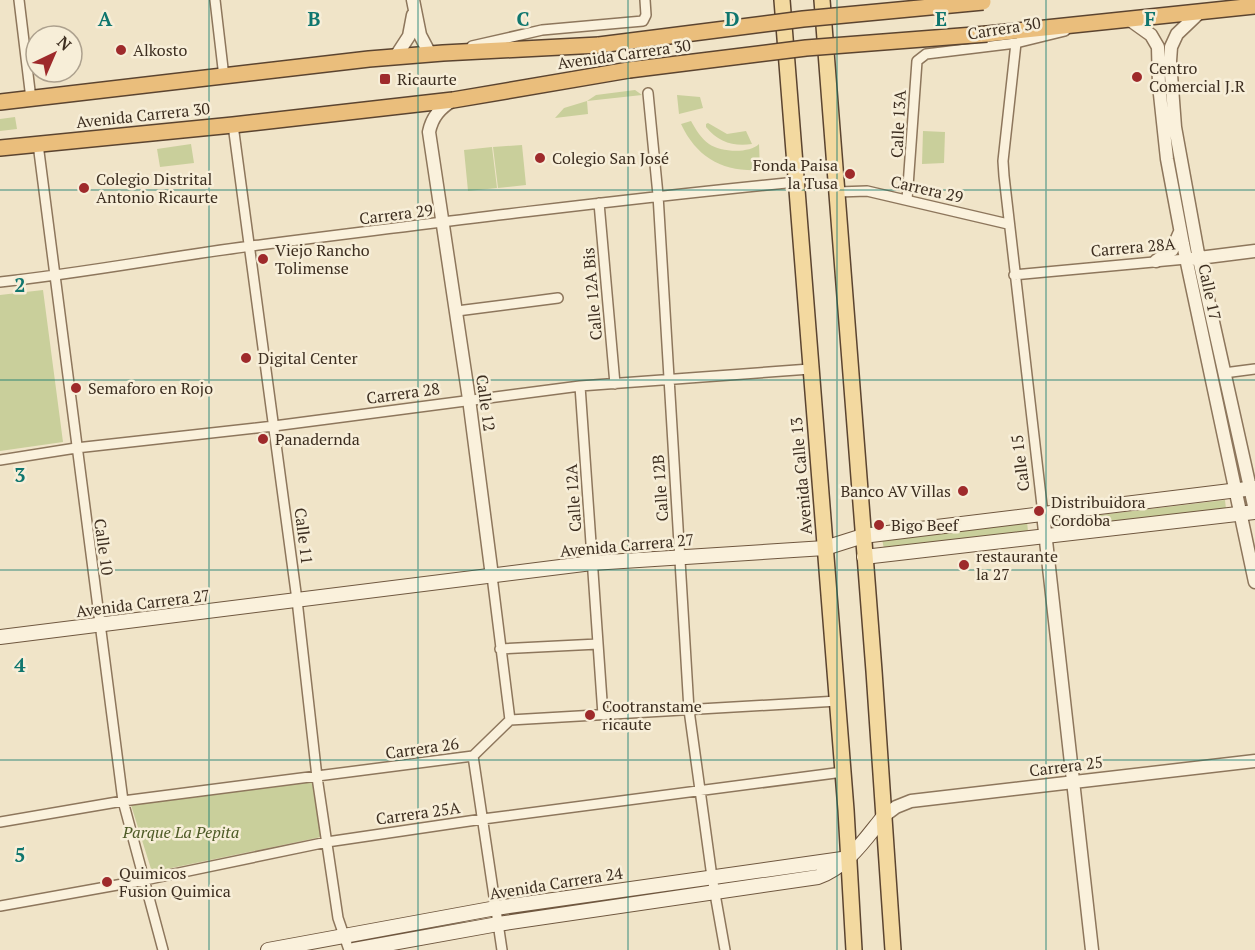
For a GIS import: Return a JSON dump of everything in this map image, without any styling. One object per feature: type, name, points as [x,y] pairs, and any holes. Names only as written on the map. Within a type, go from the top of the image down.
[{"type":"highway","name":"Avenida Carrera 30","points":[[0,102],[396,56],[599,45],[803,19],[989,1]]},
{"type":"highway","name":"Avenida Carrera 30","points":[[0,148],[453,100],[629,70],[806,48],[987,34],[1255,6]]},
{"type":"main road","name":"Avenida Calle 13","points":[[782,0],[825,548],[833,702],[843,772],[854,950]]},
{"type":"main road","points":[[822,0],[893,950]]},
{"type":"main road","name":"Avenida Carrera 27","points":[[0,637],[592,563],[825,548],[863,536],[1248,489]]},
{"type":"main road","points":[[864,557],[1255,511]]},
{"type":"main road","name":"Avenida Carrera 24","points":[[354,950],[498,924],[818,877],[830,873],[849,858],[884,816]]},
{"type":"main road","name":"Avenida Carrera 24","points":[[268,950],[496,909],[849,858]]},
{"type":"main road","points":[[640,887],[642,903]]},
{"type":"street","points":[[19,0],[31,99]]},
{"type":"street","points":[[215,0],[224,77]]},
{"type":"street","points":[[414,6],[422,40],[437,53],[542,30],[643,21],[646,15],[645,0]]},
{"type":"street","points":[[396,56],[409,36],[414,6]]},
{"type":"street","name":"Calle 17","points":[[1199,13],[1177,34],[1171,48],[1176,138],[1192,259],[1255,511]]},
{"type":"street","name":"Calle 17","points":[[1130,20],[1151,35],[1158,47],[1164,136],[1180,230],[1192,259],[1224,373],[1248,489],[1240,513],[1255,582]]},
{"type":"street","name":"Carrera 30","points":[[926,54],[1016,43],[1060,33],[1086,24]]},
{"type":"street","name":"Calle 15","points":[[1016,43],[1003,161],[1008,224],[1092,950]]},
{"type":"street","name":"Calle 13A","points":[[907,200],[917,61],[926,54]]},
{"type":"street","name":"Calle 12B","points":[[648,93],[658,195],[689,710],[712,877],[725,950]]},
{"type":"street","name":"Calle 12","points":[[453,100],[437,113],[431,122],[429,132],[470,399],[510,720]]},
{"type":"street","name":"Calle 11","points":[[233,125],[297,600],[317,777],[338,918],[349,950]]},
{"type":"street","name":"Calle 10","points":[[38,144],[123,801],[164,950]]},
{"type":"street","name":"Carrera 29","points":[[0,282],[55,277],[249,247],[658,195],[796,182]]},
{"type":"street","name":"Carrera 29","points":[[838,192],[867,191],[1008,224]]},
{"type":"street","name":"Calle 12A Bis","points":[[599,203],[615,384]]},
{"type":"street","points":[[1156,261],[1172,250],[1180,230]]},
{"type":"street","name":"Carrera 28A","points":[[1014,275],[1255,251]]},
{"type":"street","points":[[456,311],[558,298]]},
{"type":"street","name":"Carrera 28","points":[[0,459],[580,386],[810,369]]},
{"type":"street","points":[[1224,373],[1255,369]]},
{"type":"street","name":"Calle 12A","points":[[580,386],[603,715]]},
{"type":"street","points":[[500,649],[598,644]]},
{"type":"street","points":[[510,720],[833,702]]},
{"type":"street","name":"Carrera 26","points":[[0,822],[123,801],[473,756],[510,720]]},
{"type":"street","points":[[473,756],[502,950]]},
{"type":"street","name":"Carrera 25","points":[[884,816],[896,807],[911,801],[1255,761]]},
{"type":"street","name":"Carrera 25A","points":[[0,906],[145,880],[327,842],[483,819],[843,772]]},
{"type":"green space","points":[[635,90],[642,95],[587,101],[596,95]]},
{"type":"green space","points":[[677,95],[700,97],[703,108],[679,114]]},
{"type":"green space","points":[[587,101],[588,114],[555,118],[564,108]]},
{"type":"green space","points":[[15,117],[17,129],[0,131],[0,119]]},
{"type":"green space","points":[[691,121],[701,136],[714,147],[742,151],[759,144],[760,170],[723,165],[703,154],[687,136],[681,124]]},
{"type":"green space","points":[[708,123],[727,134],[746,131],[752,144],[739,145],[721,140],[706,127]]},
{"type":"green space","points":[[923,131],[945,132],[944,163],[922,164]]},
{"type":"green space","points":[[191,144],[194,163],[160,167],[157,149]]},
{"type":"green space","points":[[522,145],[526,185],[498,188],[493,147]]},
{"type":"green space","points":[[492,147],[497,188],[468,191],[464,150]]},
{"type":"green space","points":[[43,290],[63,442],[0,451],[0,295]]},
{"type":"green space","points":[[1225,500],[1226,509],[1059,529],[1058,520]]},
{"type":"green space","points":[[1027,522],[1028,531],[884,549],[882,539]]},
{"type":"green space","name":"Parque La Pepita","points":[[313,782],[321,837],[152,872],[131,805]]},
{"type":"place","name":"Alkosto","points":[[121,50]]},
{"type":"place","name":"Centro Comercial J.R","points":[[1137,77]]},
{"type":"place","name":"Ricaurte","points":[[385,79]]},
{"type":"place","name":"Colegio San José","points":[[540,158]]},
{"type":"place","name":"Fonda Paisa la Tusa","points":[[850,174]]},
{"type":"place","name":"Colegio Distrital Antonio Ricaurte","points":[[84,188]]},
{"type":"place","name":"Viejo Rancho Tolimense","points":[[263,259]]},
{"type":"place","name":"Digital Center","points":[[246,358]]},
{"type":"place","name":"Semaforo en Rojo","points":[[76,388]]},
{"type":"place","name":"Panadernda","points":[[263,439]]},
{"type":"place","name":"Banco AV Villas","points":[[963,491]]},
{"type":"place","name":"Distribuidora Cordoba","points":[[1039,511]]},
{"type":"place","name":"Bigo Beef","points":[[879,525]]},
{"type":"place","name":"restaurante la 27","points":[[964,565]]},
{"type":"place","name":"Cootranstame ricaute","points":[[590,715]]},
{"type":"place","name":"Quimicos Fusion Quimica","points":[[107,882]]}]
